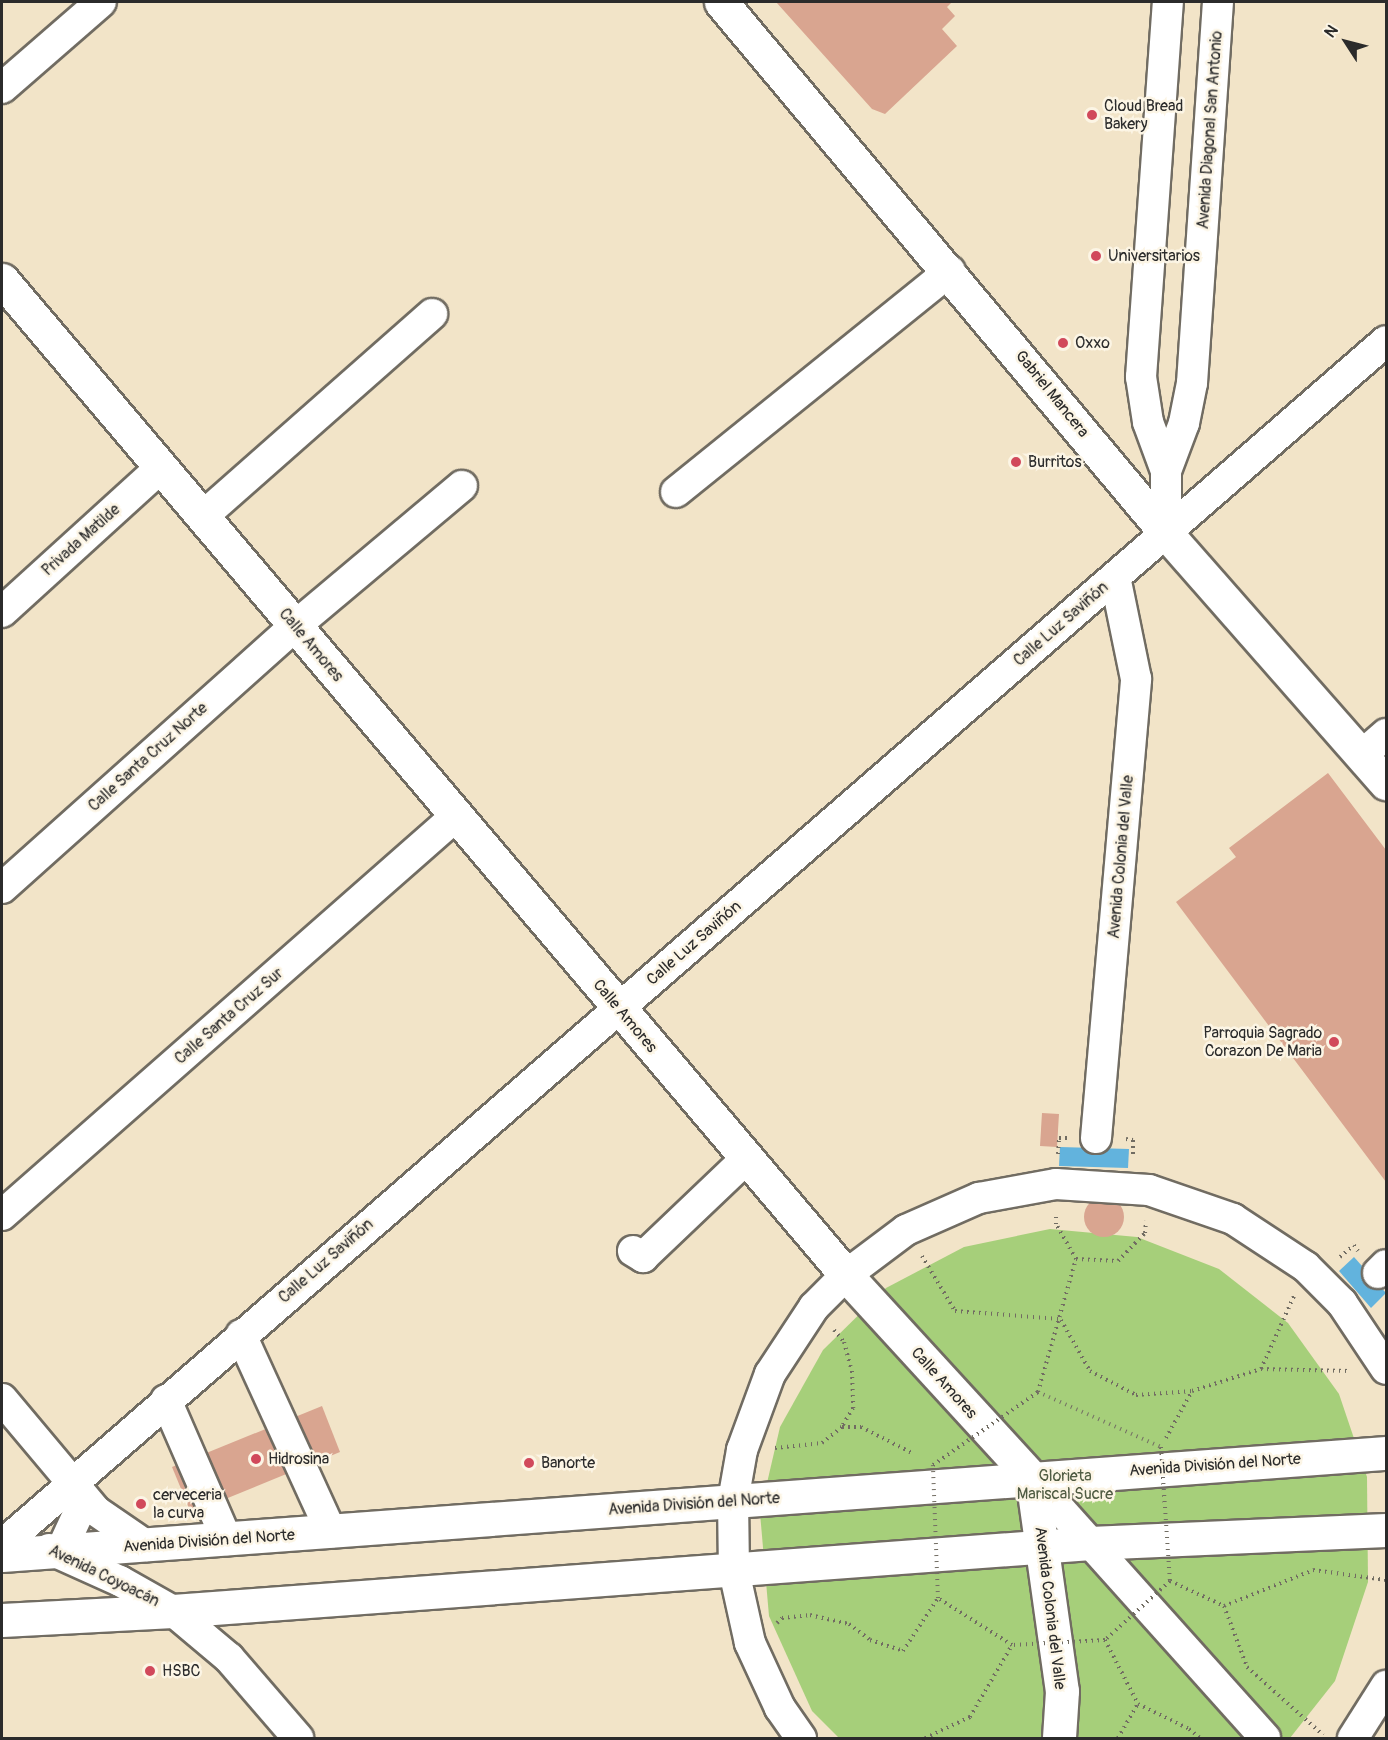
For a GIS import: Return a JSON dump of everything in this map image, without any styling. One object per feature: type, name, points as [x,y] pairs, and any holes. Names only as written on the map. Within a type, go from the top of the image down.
[{"type":"main road","name":"Gabriel Mancera","points":[[721,2],[950,271],[1166,533],[1386,783]]},
{"type":"main road","name":"Calle Amores","points":[[2,280],[846,1275],[1032,1478]]},
{"type":"main road","name":"Avenida División del Norte","points":[[5,1541],[60,1553],[1386,1453]]},
{"type":"main road","name":"Avenida Colonia del Valle","points":[[1032,1478],[1044,1549],[1062,1691],[1059,1738]]},
{"type":"main road","points":[[2,1620],[172,1611],[1044,1549],[1090,1543],[1386,1530]]},
{"type":"street","points":[[2,88],[102,2]]},
{"type":"street","name":"Avenida Diagonal San Antonio","points":[[1166,533],[1166,471],[1148,422],[1141,377],[1168,2]]},
{"type":"street","name":"Avenida Diagonal San Antonio","points":[[1166,471],[1184,423],[1192,383],[1218,2]]},
{"type":"street","points":[[676,492],[950,271]]},
{"type":"street","points":[[202,517],[432,314]]},
{"type":"street","name":"Calle Luz Saviñón","points":[[5,1541],[1386,341]]},
{"type":"street","name":"Privada Matilde","points":[[2,612],[160,468]]},
{"type":"street","name":"Calle Santa Cruz Norte","points":[[2,888],[295,626],[462,486]]},
{"type":"street","name":"Avenida Colonia del Valle","points":[[1096,1138],[1136,679],[1115,577]]},
{"type":"street","points":[[1362,755],[1386,734]]},
{"type":"street","name":"Calle Santa Cruz Sur","points":[[2,1215],[456,816]]},
{"type":"street","points":[[633,1251],[643,1257],[747,1158]]},
{"type":"street","points":[[801,1738],[780,1708],[750,1643],[734,1571],[733,1501],[742,1450],[770,1374],[814,1307],[846,1275],[906,1230],[979,1198],[1056,1184],[1149,1190],[1233,1219],[1306,1267],[1342,1303],[1386,1369]]},
{"type":"street","points":[[241,1335],[331,1532]]},
{"type":"street","points":[[2,1399],[96,1511],[147,1546]]},
{"type":"street","points":[[166,1400],[226,1540]]},
{"type":"street","name":"Calle Amores","points":[[1032,1478],[1265,1738]]},
{"type":"street","points":[[60,1553],[78,1514],[79,1500],[72,1481]]},
{"type":"street","name":"Avenida Coyoacán","points":[[60,1553],[120,1581],[172,1611],[229,1658],[298,1738]]},
{"type":"street","points":[[1353,1738],[1386,1686]]},
{"type":"path","points":[[933,1465],[1038,1392],[1076,1259],[1056,1224],[1056,1184]]},
{"type":"path","points":[[1076,1259],[1118,1260],[1145,1233],[1149,1190]]},
{"type":"path","points":[[906,1230],[955,1311],[1060,1319]]},
{"type":"path","points":[[1261,1369],[1306,1267]]},
{"type":"path","points":[[742,1450],[822,1443],[842,1427],[853,1408],[852,1371],[844,1342],[814,1307]]},
{"type":"path","points":[[1060,1319],[1090,1371],[1136,1395],[1192,1391],[1261,1369],[1352,1371]]},
{"type":"path","points":[[1170,1581],[1161,1447],[1192,1391]]},
{"type":"path","points":[[1038,1392],[1161,1447]]},
{"type":"path","points":[[842,1427],[861,1426],[933,1465]]},
{"type":"path","points":[[750,1643],[783,1618],[810,1614],[849,1624],[870,1640],[903,1651],[938,1598],[933,1465]]},
{"type":"path","points":[[1224,1606],[1313,1570],[1386,1580]]},
{"type":"path","points":[[1170,1581],[1224,1606],[1247,1667],[1327,1738]]},
{"type":"path","points":[[938,1598],[1012,1645],[1105,1640],[1170,1581]]},
{"type":"path","points":[[1105,1640],[1138,1704],[1189,1729],[1200,1738]]},
{"type":"path","points":[[925,1738],[970,1717],[1012,1645]]},
{"type":"path","points":[[1118,1738],[1138,1704]]},
{"type":"green space","name":"Glorieta Mariscal Sucre","points":[[1050,1229],[1137,1237],[1219,1269],[1288,1323],[1339,1394],[1367,1477],[1368,1582],[1335,1681],[1290,1738],[839,1738],[812,1711],[769,1616],[760,1513],[780,1427],[823,1350],[886,1288],[964,1247]]},
{"type":"water","points":[[1060,1147],[1129,1149],[1128,1168],[1059,1166]]},
{"type":"water","points":[[1354,1257],[1386,1293],[1371,1308],[1339,1271]]},
{"type":"building","points":[[776,2],[952,2],[947,7],[955,16],[942,29],[957,46],[885,114],[872,109]]},
{"type":"building","name":"Parroquia Sagrado Corazon De Maria","points":[[1328,773],[1386,850],[1386,1182],[1176,902],[1236,857],[1229,848]]},
{"type":"building","points":[[1042,1113],[1059,1114],[1057,1147],[1040,1146]]},
{"type":"building","points":[[1104,1197],[1118,1203],[1124,1217],[1118,1231],[1104,1237],[1090,1231],[1084,1217],[1090,1203]]},
{"type":"building","name":"Hidrosina","points":[[322,1406],[340,1452],[191,1513],[172,1467]]},
{"type":"place","name":"Cloud Bread Bakery","points":[[1092,115]]},
{"type":"place","name":"Universitarios","points":[[1096,256]]},
{"type":"place","name":"Oxxo","points":[[1063,343]]},
{"type":"place","name":"Burritos","points":[[1016,462]]},
{"type":"place","name":"Parroquia Sagrado Corazon De Maria","points":[[1334,1042]]},
{"type":"place","name":"Hidrosina","points":[[256,1459]]},
{"type":"place","name":"Banorte","points":[[529,1463]]},
{"type":"place","name":"cerveceria la curva","points":[[141,1504]]},
{"type":"place","name":"HSBC","points":[[150,1671]]}]
